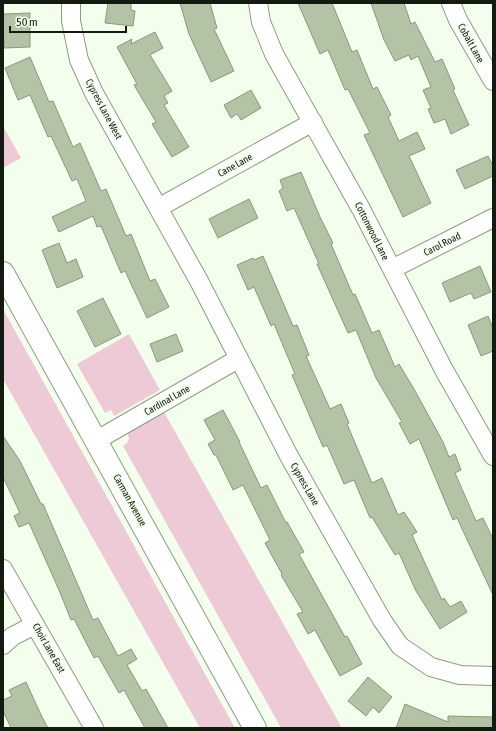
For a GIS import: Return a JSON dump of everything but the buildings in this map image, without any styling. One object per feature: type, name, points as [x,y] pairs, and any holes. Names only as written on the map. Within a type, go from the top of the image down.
[{"type":"main road","name":"Carman Avenue","points":[[3,273],[256,728]]},
{"type":"street","name":"Cypress Lane West","points":[[71,3],[71,20],[79,60],[94,94],[158,208]]},
{"type":"street","name":"Cottonwood Lane","points":[[258,3],[261,22],[274,54],[361,209],[444,370],[493,456]]},
{"type":"street","name":"Cobalt Lane","points":[[451,3],[458,20],[493,81]]},
{"type":"street","name":"Cane Lane","points":[[158,208],[312,122]]},
{"type":"street","name":"Cypress Lane","points":[[158,208],[199,282],[293,463],[382,620],[400,646],[430,667],[460,675],[493,676]]},
{"type":"street","name":"Carol Road","points":[[392,269],[493,218]]},
{"type":"street","name":"Cardinal Lane","points":[[97,440],[238,359]]},
{"type":"street","name":"Choir Lane East","points":[[3,569],[94,728]]},
{"type":"street","points":[[3,645],[13,636],[35,624]]},
{"type":"shaded area","points":[[3,126],[21,158],[3,168]]},
{"type":"shaded area","points":[[3,309],[235,728],[200,728],[3,379]]},
{"type":"shaded area","points":[[129,334],[160,390],[114,416],[111,410],[105,413],[77,364]]},
{"type":"shaded area","points":[[164,412],[342,728],[281,728],[123,446],[128,442],[129,438],[127,433]]}]
